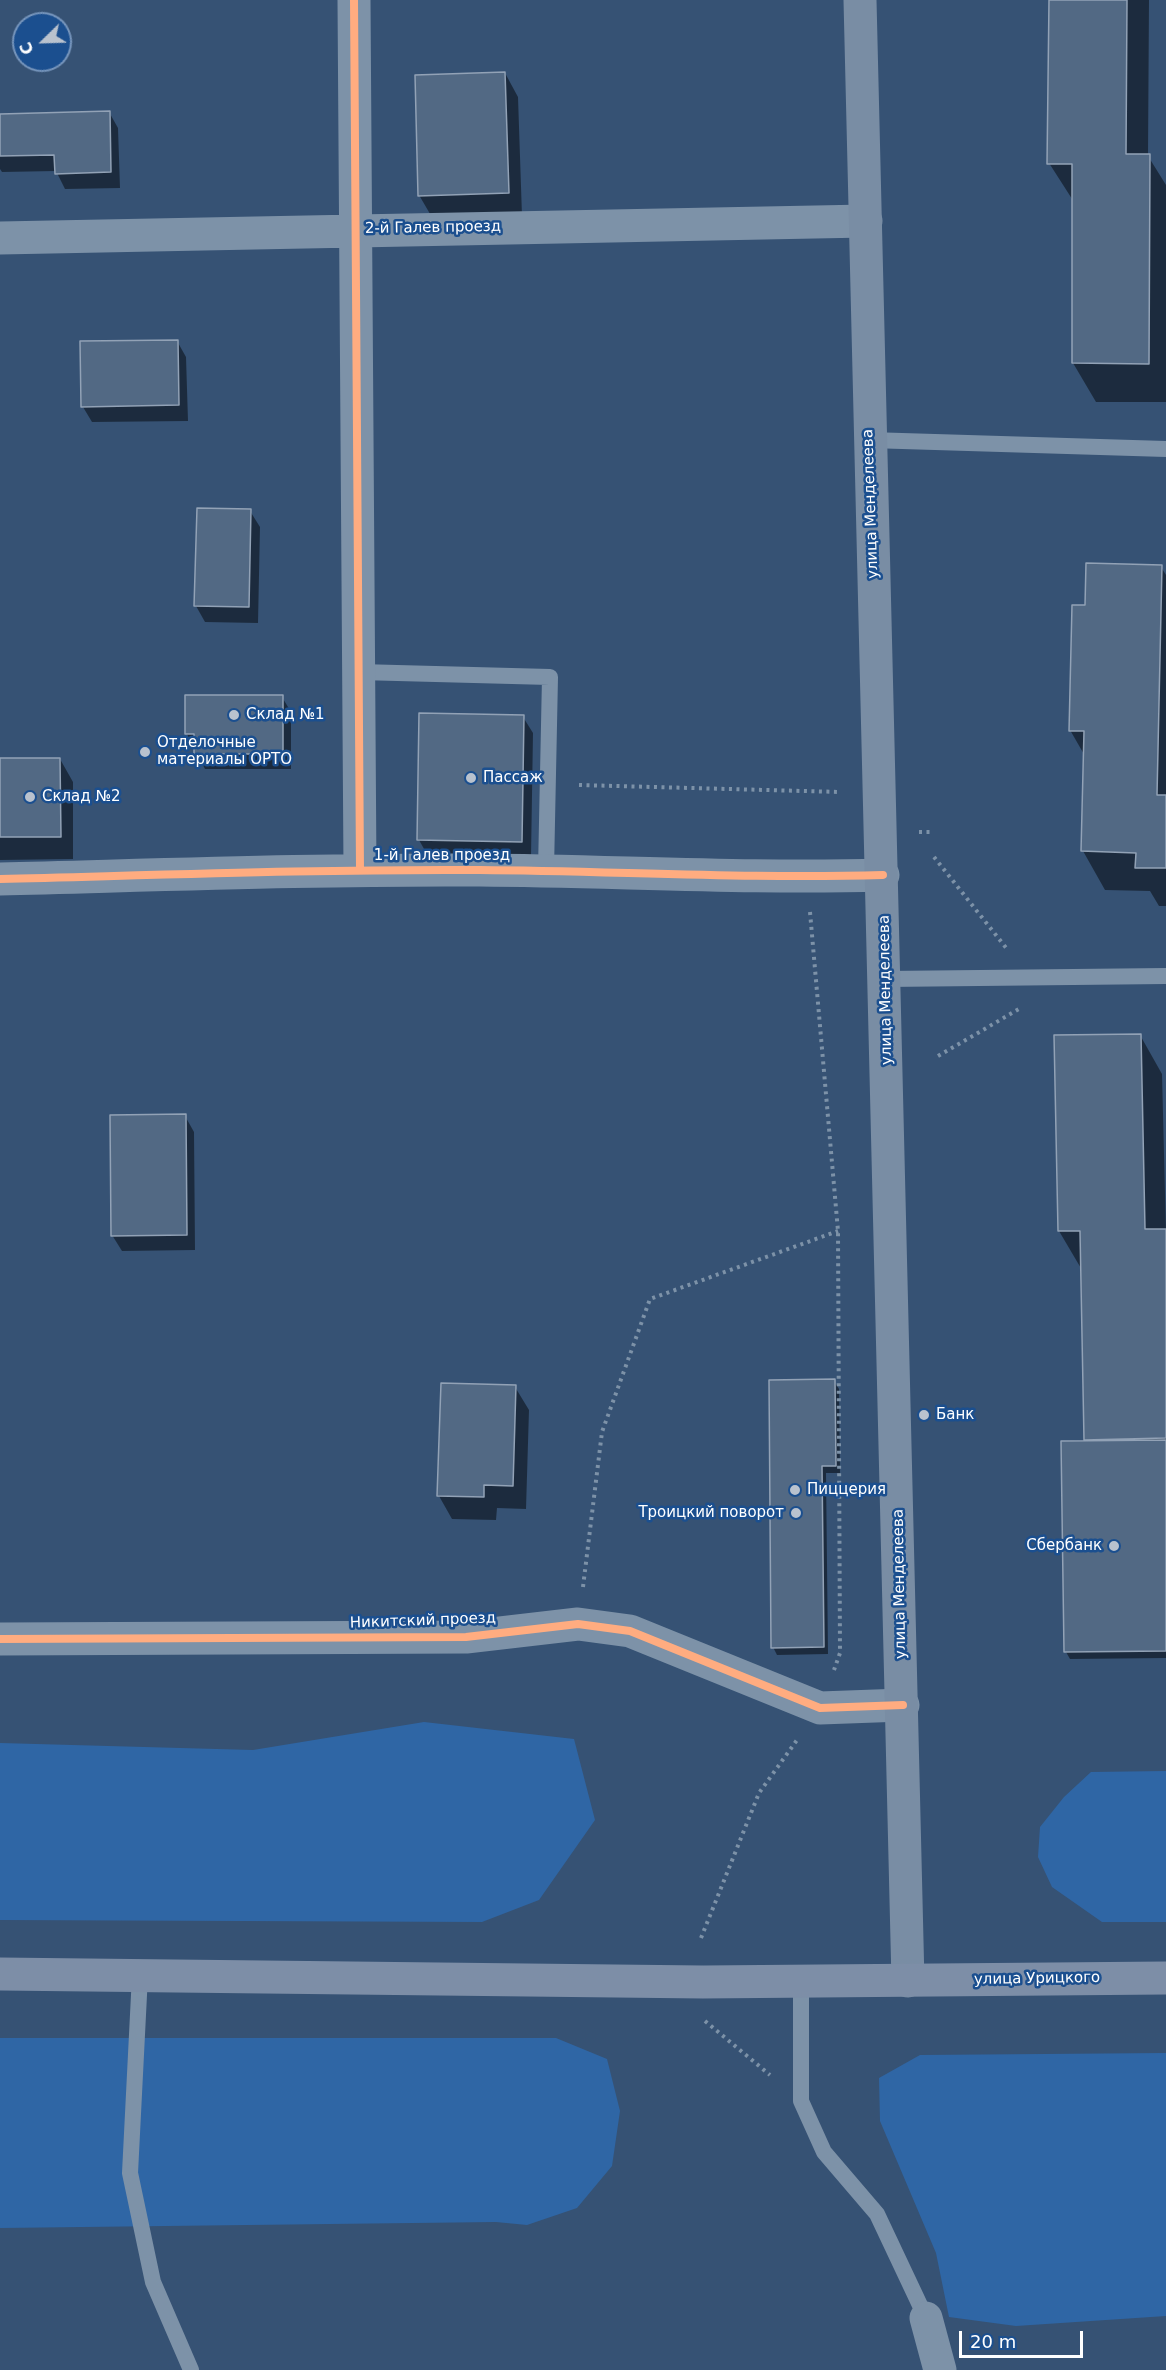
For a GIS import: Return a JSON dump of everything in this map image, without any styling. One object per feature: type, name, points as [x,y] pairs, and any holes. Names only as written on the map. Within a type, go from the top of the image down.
[{"type":"main road","name":"улица Менделеева","points":[[860,0],[869,440],[886,979],[908,1980]]},
{"type":"main road","name":"улица Урицкого","points":[[0,1974],[801,1981],[1166,1978]]},
{"type":"street","points":[[354,0],[360,869]]},
{"type":"street","name":"2-й Галев проезд","points":[[0,238],[356,229],[866,221]]},
{"type":"street","name":"1-й Галев проезд","points":[[0,879],[360,869],[546,870],[807,877],[883,875]]},
{"type":"street","name":"Никитский проезд","points":[[0,1639],[466,1637],[578,1624],[630,1631],[820,1708],[903,1705]]},
{"type":"street","points":[[926,2318],[940,2370]]},
{"type":"lane","points":[[869,440],[1166,449]]},
{"type":"lane","points":[[359,672],[550,677],[546,870]]},
{"type":"lane","points":[[886,979],[1166,976]]},
{"type":"lane","points":[[140,1975],[130,2173],[153,2282],[191,2370]]},
{"type":"lane","points":[[801,1981],[801,2101],[824,2152],[877,2214],[926,2318]]},
{"type":"path","points":[[548,785],[844,792]]},
{"type":"path","points":[[934,857],[1030,977]]},
{"type":"path","points":[[701,1938],[759,1793],[820,1708],[840,1653],[838,1231],[807,877]]},
{"type":"path","points":[[938,1056],[1074,977]]},
{"type":"path","points":[[578,1624],[602,1432],[650,1299],[838,1231]]},
{"type":"path","points":[[704,2020],[801,2101]]},
{"type":"shaded area","points":[[424,1722],[574,1739],[595,1820],[539,1900],[482,1922],[0,1920],[0,1743],[253,1750]]},
{"type":"shaded area","points":[[1166,1771],[1166,1922],[1102,1922],[1052,1887],[1038,1857],[1040,1827],[1064,1797],[1091,1772]]},
{"type":"shaded area","points":[[0,2038],[556,2038],[607,2059],[620,2111],[612,2166],[577,2208],[527,2225],[496,2222],[0,2228]]},
{"type":"shaded area","points":[[1166,2053],[1166,2316],[1016,2326],[949,2317],[936,2253],[880,2121],[879,2078],[920,2055]]},
{"type":"building","points":[[1049,0],[1127,0],[1126,154],[1150,154],[1149,364],[1072,363],[1072,164],[1047,164]]},
{"type":"building","points":[[505,72],[509,193],[418,196],[415,75]]},
{"type":"building","points":[[110,111],[111,172],[55,174],[54,155],[0,156],[0,114]]},
{"type":"building","points":[[178,340],[179,405],[81,407],[80,341]]},
{"type":"building","points":[[197,508],[251,509],[249,607],[194,606]]},
{"type":"building","points":[[1086,563],[1162,565],[1157,795],[1166,795],[1166,868],[1135,868],[1136,853],[1081,851],[1084,731],[1069,731],[1072,605],[1085,605]]},
{"type":"building","name":"Склад №1","points":[[185,695],[283,695],[283,754],[194,754],[194,734],[185,734]]},
{"type":"building","name":"Пассаж","points":[[419,713],[524,715],[522,842],[417,840]]},
{"type":"building","name":"Склад №2","points":[[0,758],[60,758],[61,837],[0,837]]},
{"type":"building","points":[[1141,1034],[1145,1229],[1166,1229],[1166,1438],[1084,1440],[1080,1231],[1058,1231],[1054,1035]]},
{"type":"building","points":[[186,1114],[187,1235],[111,1236],[110,1115]]},
{"type":"building","points":[[835,1379],[836,1466],[822,1466],[824,1647],[771,1648],[769,1380]]},
{"type":"building","points":[[441,1383],[516,1385],[513,1486],[484,1485],[484,1497],[437,1496]]},
{"type":"building","name":"Сбербанк","points":[[1166,1440],[1166,1651],[1064,1652],[1061,1441]]},
{"type":"cycle path","points":[[354,0],[360,869]]},
{"type":"cycle path","points":[[0,879],[420,870],[782,876],[883,875]]},
{"type":"cycle path","points":[[0,1639],[466,1637],[578,1624],[630,1631],[820,1708],[903,1705]]},
{"type":"place","name":"Склад №1","points":[[234,715]]},
{"type":"place","name":"Отделочные материалы ОРТО","points":[[145,752]]},
{"type":"place","name":"Пассаж","points":[[471,778]]},
{"type":"place","name":"Склад №2","points":[[30,797]]},
{"type":"place","name":"Банк","points":[[924,1415]]},
{"type":"place","name":"Пиццерия","points":[[795,1490]]},
{"type":"place","name":"Троицкий поворот","points":[[796,1513]]},
{"type":"place","name":"Сбербанк","points":[[1114,1546]]}]
